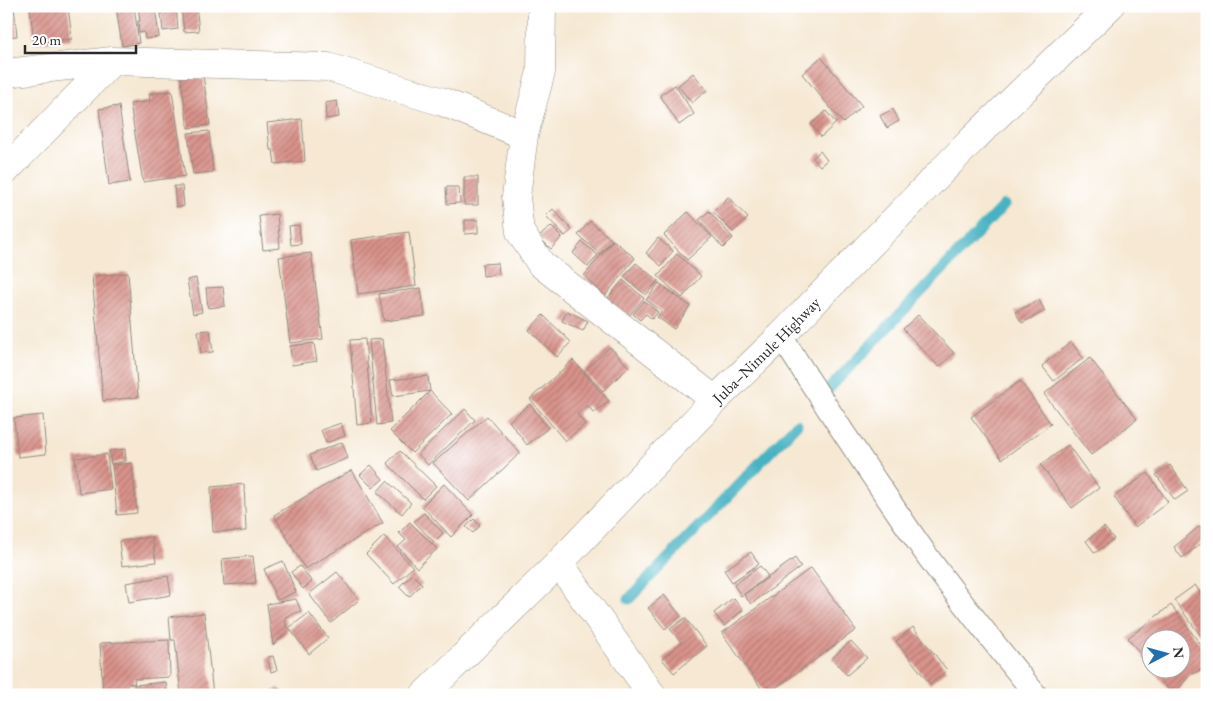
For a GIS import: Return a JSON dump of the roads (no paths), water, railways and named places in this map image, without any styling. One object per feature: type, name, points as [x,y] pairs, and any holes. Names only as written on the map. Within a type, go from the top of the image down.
[{"type":"street","points":[[542,6],[541,72],[524,134],[516,197],[520,232],[541,264],[715,400]]},
{"type":"street","name":"Juba–Nimule Highway","points":[[424,695],[560,563],[715,400],[781,336],[974,138],[1110,6]]},
{"type":"street","points":[[6,73],[112,60],[328,67],[444,102],[524,134]]},
{"type":"street","points":[[6,170],[112,60]]},
{"type":"street","points":[[560,563],[652,695]]},
{"type":"lane","points":[[781,336],[843,434],[928,557],[983,630],[1036,695]]},
{"type":"waterway","points":[[822,396],[1004,205]]},
{"type":"waterway","points":[[629,599],[797,424]]}]
